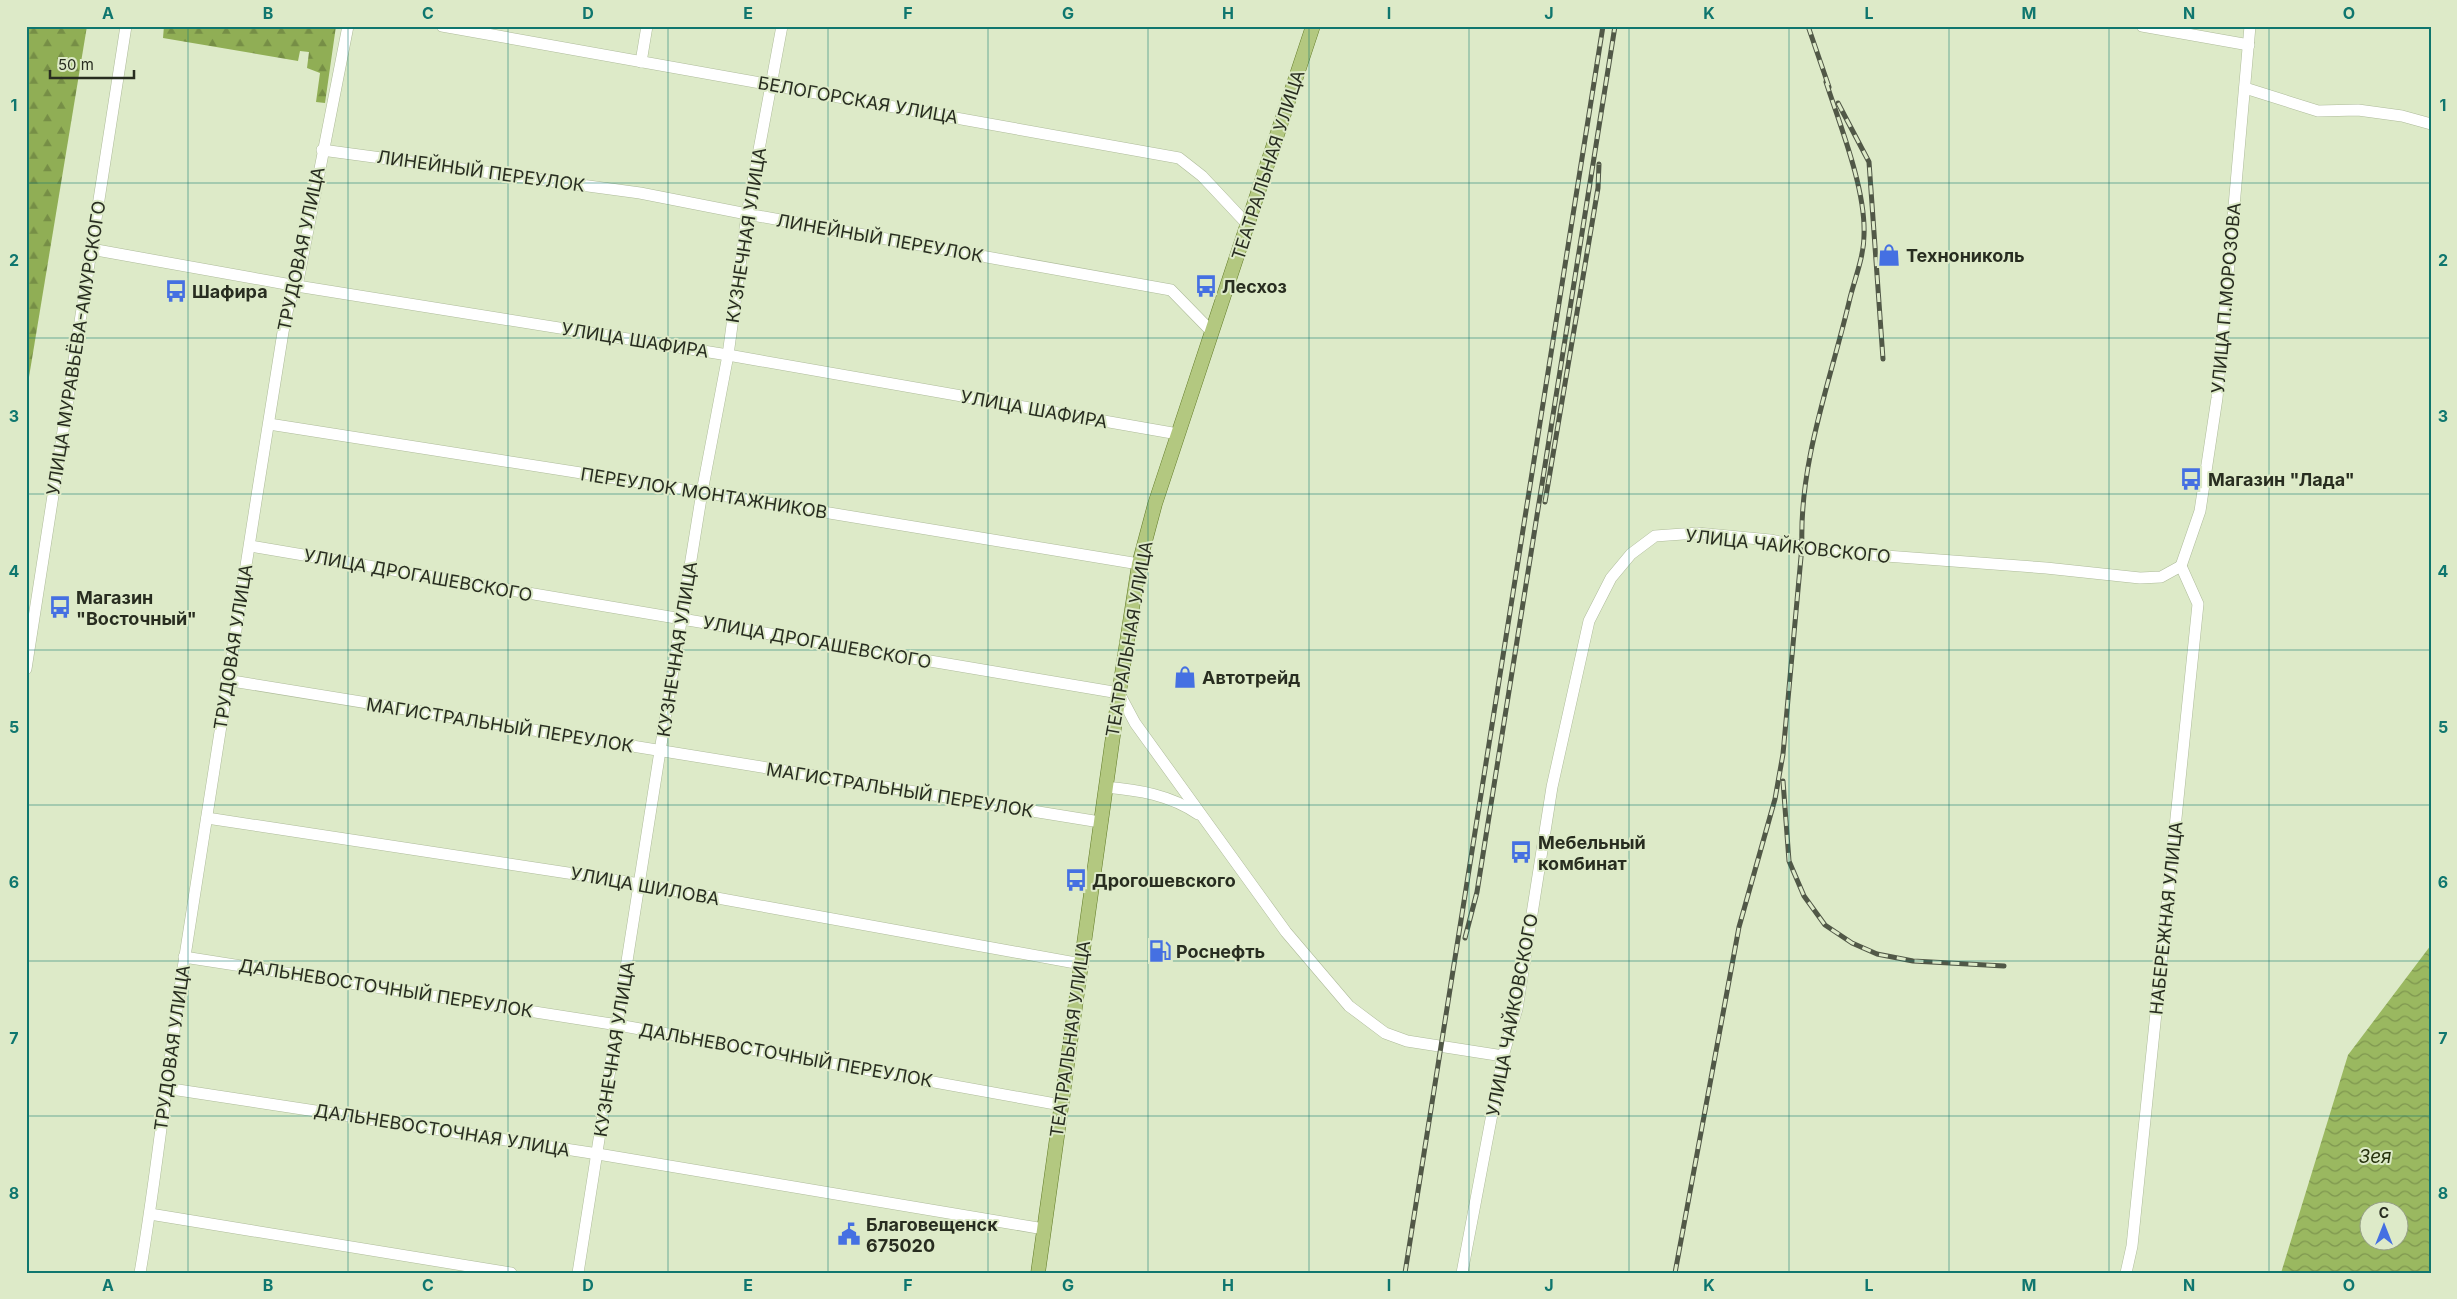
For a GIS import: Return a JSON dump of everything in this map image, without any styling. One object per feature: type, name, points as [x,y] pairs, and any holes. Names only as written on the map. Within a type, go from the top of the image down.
[{"type":"main road","name":"ТЕАТРАЛЬНАЯ УЛИЦА","points":[[1038,1273],[1100,822],[1139,564],[1155,504],[1314,26]]},
{"type":"street","name":"УЛИЦА МУРАВЬЁВА-АМУРСКОГО","points":[[26,669],[126,26]]},
{"type":"street","name":"ТРУДОВАЯ УЛИЦА","points":[[140,1273],[150,1214],[165,1088],[226,680],[250,546],[284,325],[289,303],[297,286],[322,150],[348,26]]},
{"type":"street","name":"БЕЛОГОРСКАЯ УЛИЦА","points":[[442,26],[1179,158],[1202,176],[1248,224]]},
{"type":"street","points":[[641,62],[647,26]]},
{"type":"street","name":"КУЗНЕЧНАЯ УЛИЦА","points":[[578,1273],[702,492],[728,355],[747,214],[782,26]]},
{"type":"street","points":[[2142,26],[2249,46]]},
{"type":"street","name":"УЛИЦА П.МОРОЗОВА","points":[[2181,566],[2200,511],[2217,398],[2250,26]]},
{"type":"street","points":[[2245,88],[2318,111],[2358,110],[2402,116],[2431,124]]},
{"type":"street","name":"ЛИНЕЙНЫЙ ПЕРЕУЛОК","points":[[322,150],[640,192],[747,214],[1171,290],[1212,332]]},
{"type":"street","name":"УЛИЦА ШАФИРА","points":[[91,250],[297,286],[728,355],[1178,434]]},
{"type":"street","name":"ПЕРЕУЛОК МОНТАЖНИКОВ","points":[[268,424],[702,492],[1139,564]]},
{"type":"street","name":"УЛИЦА ЧАЙКОВСКОГО","points":[[1462,1273],[1503,1056],[1517,1009],[1552,787],[1589,620],[1611,578],[1631,554],[1655,536],[1697,533],[1770,540],[1832,552],[2046,568],[2140,578],[2162,577],[2181,566]]},
{"type":"street","name":"УЛИЦА ДРОГАШЕВСКОГО","points":[[250,546],[1119,694]]},
{"type":"street","name":"НАБЕРЕЖНАЯ УЛИЦА","points":[[2126,1273],[2132,1246],[2198,604],[2181,566]]},
{"type":"street","name":"МАГИСТРАЛЬНЫЙ ПЕРЕУЛОК","points":[[226,680],[1100,822]]},
{"type":"street","points":[[1119,694],[1135,723],[1286,932],[1349,1006],[1385,1033],[1407,1041],[1503,1056]]},
{"type":"street","points":[[1105,787],[1163,796],[1183,803],[1203,817]]},
{"type":"street","name":"УЛИЦА ШИЛОВА","points":[[206,818],[640,884],[1081,964]]},
{"type":"street","name":"ДАЛЬНЕВОСТОЧНЫЙ ПЕРЕУЛОК","points":[[184,957],[618,1025],[1061,1105]]},
{"type":"street","name":"ДАЛЬНЕВОСТОЧНАЯ УЛИЦА","points":[[165,1088],[598,1154],[1044,1229]]},
{"type":"street","points":[[150,1214],[511,1273]]},
{"type":"green space","points":[[26,26],[87,26],[29,377],[26,376]]},
{"type":"green space","points":[[164,26],[336,26],[325,103],[316,102],[320,73],[307,68],[309,52],[300,51],[298,61],[163,38]]},
{"type":"water","name":"Зея","points":[[2431,945],[2431,1273],[2281,1273],[2348,1055]]},
{"type":"railway","points":[[1405,1273],[1603,26]]},
{"type":"railway","points":[[1465,938],[1477,892],[1615,26]]},
{"type":"railway","points":[[1808,26],[1829,87]]},
{"type":"railway","points":[[1675,1273],[1739,927],[1775,799],[1783,754],[1802,546],[1802,514],[1811,452],[1863,251],[1864,217],[1857,178],[1826,82]]},
{"type":"railway","points":[[1838,103],[1869,162],[1883,359]]},
{"type":"railway","points":[[1545,502],[1598,188],[1599,164]]},
{"type":"railway","points":[[1783,781],[1789,861],[1804,896],[1825,925],[1852,943],[1877,954],[1913,961],[2004,966]]},
{"type":"place","name":"Технониколь","points":[[1889,255]]},
{"type":"place","name":"Лесхоз","points":[[1206,286]]},
{"type":"place","name":"Шафира","points":[[176,291]]},
{"type":"place","name":"Магазин \"Лада\"","points":[[2191,479]]},
{"type":"place","name":"Магазин \"Восточный\"","points":[[60,607]]},
{"type":"place","name":"Автотрейд","points":[[1185,677]]},
{"type":"place","name":"Мебельный комбинат","points":[[1521,852]]},
{"type":"place","name":"Дрогошевского","points":[[1076,880]]},
{"type":"place","name":"Роснефть","points":[[1160,951]]},
{"type":"place","name":"Благовещенск 675020","points":[[849,1234]]}]
